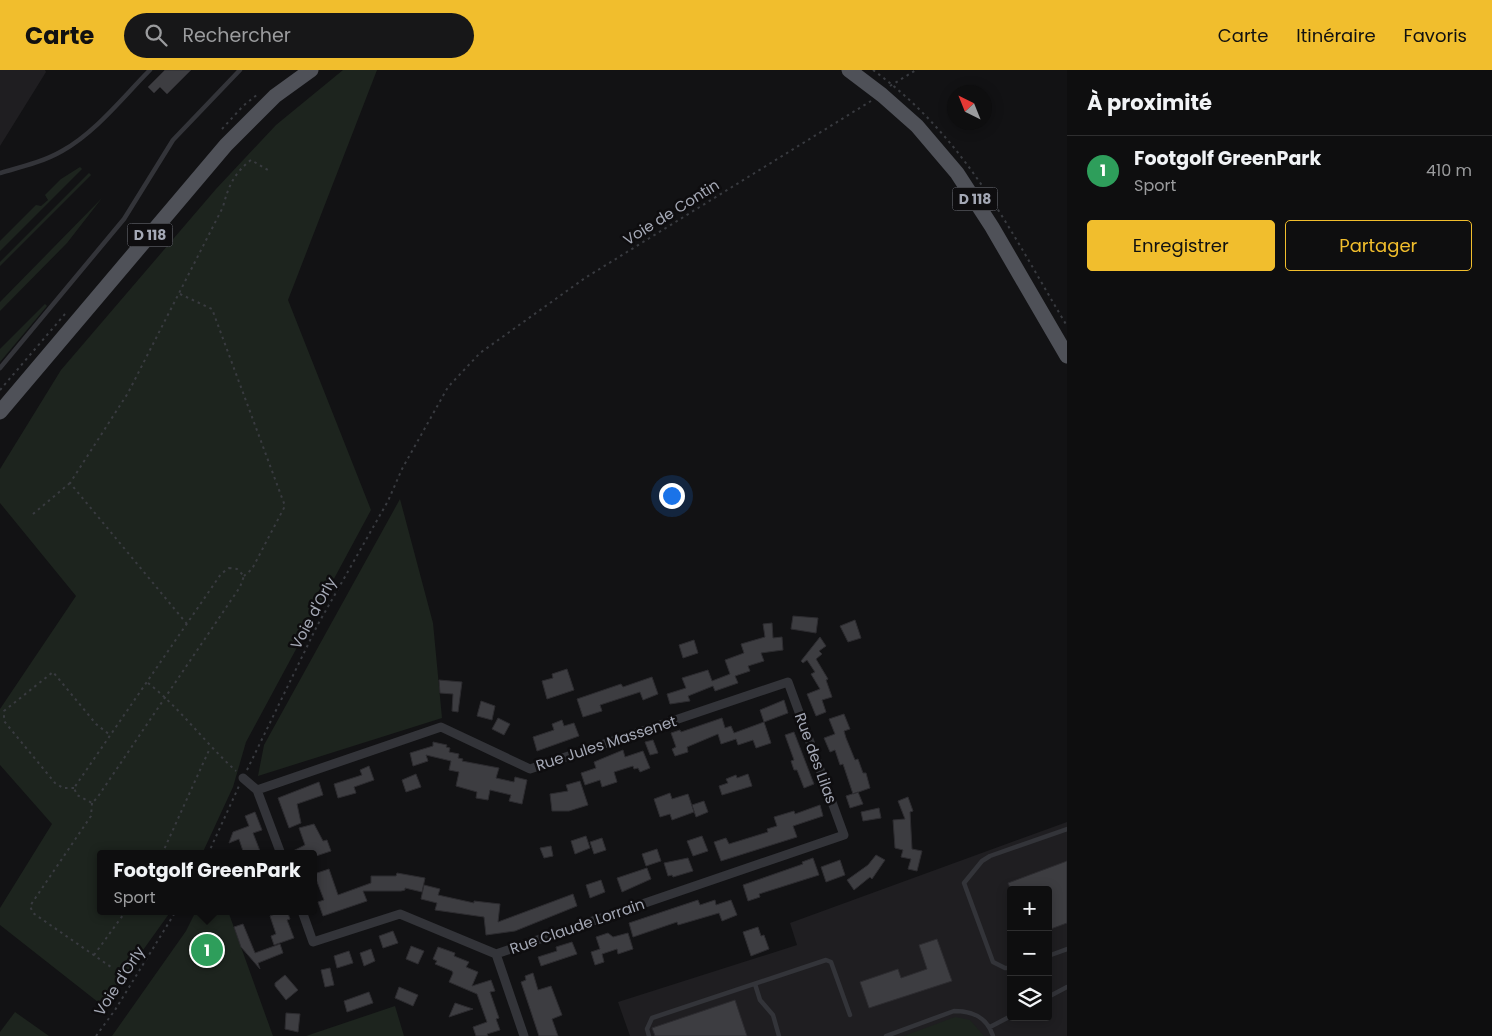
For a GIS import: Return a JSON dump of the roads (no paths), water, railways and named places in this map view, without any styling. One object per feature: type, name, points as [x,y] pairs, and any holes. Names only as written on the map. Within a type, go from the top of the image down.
[{"type":"main road","name":"D 118","points":[[0,412],[226,145],[275,96],[311,70]]},
{"type":"main road","name":"D 118","points":[[849,70],[887,89],[957,173],[992,227],[1067,356]]},
{"type":"street","name":"Rue Jules Massenet","points":[[258,790],[441,728],[530,769],[788,682]]},
{"type":"street","name":"Rue des Lilas","points":[[788,682],[844,835]]},
{"type":"street","points":[[243,778],[258,790],[280,850]]},
{"type":"street","name":"Rue Claude Lorrain","points":[[303,915],[313,942],[400,914],[496,954],[844,835]]},
{"type":"street","points":[[496,954],[524,1036]]},
{"type":"lane","points":[[0,173],[37,162],[62,151],[83,137],[150,70]]},
{"type":"lane","points":[[0,368],[124,219],[173,140],[240,70]]},
{"type":"lane","points":[[1007,968],[993,962],[964,884],[977,866],[990,856],[1067,829]]},
{"type":"lane","points":[[1052,955],[1067,949]]},
{"type":"lane","points":[[649,1036],[647,1029],[652,1018],[826,960],[831,962],[850,1015]]},
{"type":"lane","points":[[755,984],[760,1000],[773,1015],[779,1036]]},
{"type":"lane","points":[[1052,995],[1067,987]]},
{"type":"lane","points":[[886,1036],[954,1011],[978,1015],[990,1027],[993,1036]]},
{"type":"lane","points":[[990,1027],[1007,1018]]},
{"type":"place","name":"Footgolf GreenPark","points":[[207,950]]}]
